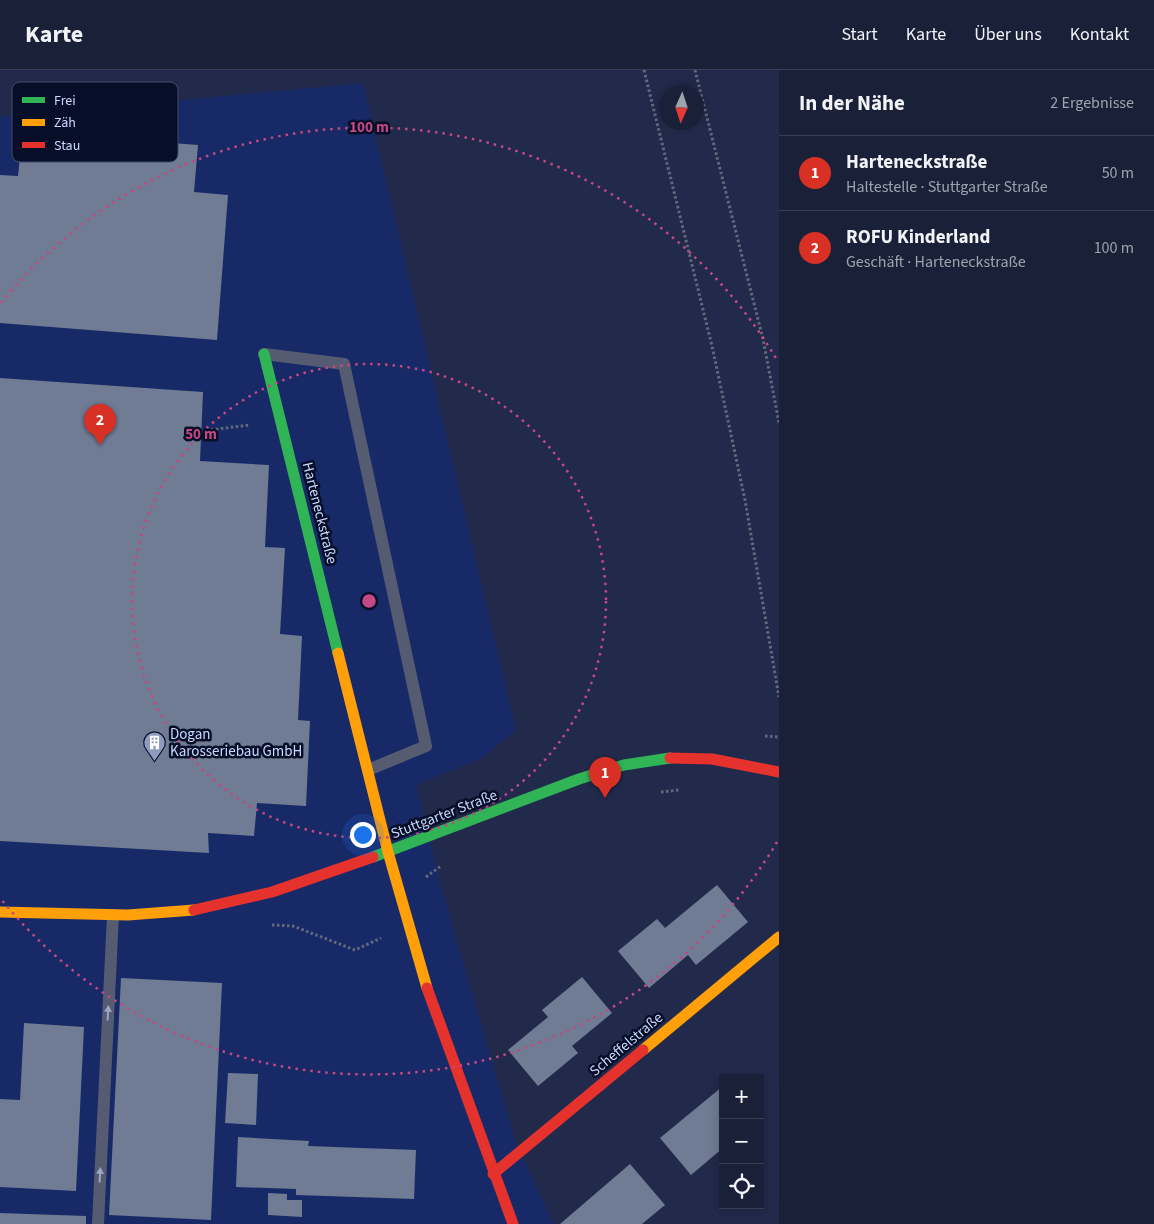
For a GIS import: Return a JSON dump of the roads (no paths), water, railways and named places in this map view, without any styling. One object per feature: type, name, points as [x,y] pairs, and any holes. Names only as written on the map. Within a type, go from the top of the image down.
[{"type":"street","name":"Harteneckstraße","points":[[264,354],[388,852],[424,980],[492,1174],[513,1224]]},
{"type":"street","name":"Stuttgarter Straße","points":[[0,912],[113,915],[191,909],[251,898],[323,876],[489,815],[543,791],[635,762],[674,757],[711,760],[779,772]]},
{"type":"street","name":"Scheffelstraße","points":[[492,1174],[779,937]]},
{"type":"lane","points":[[264,354],[344,364],[426,746],[368,770]]},
{"type":"lane","points":[[98,1224],[113,915]]},
{"type":"place","name":"ROFU Kinderland","points":[[100,445]]},
{"type":"place","name":"Dogan Karosseriebau GmbH","points":[[154,762]]},
{"type":"place","name":"Harteneckstraße","points":[[605,798]]}]
